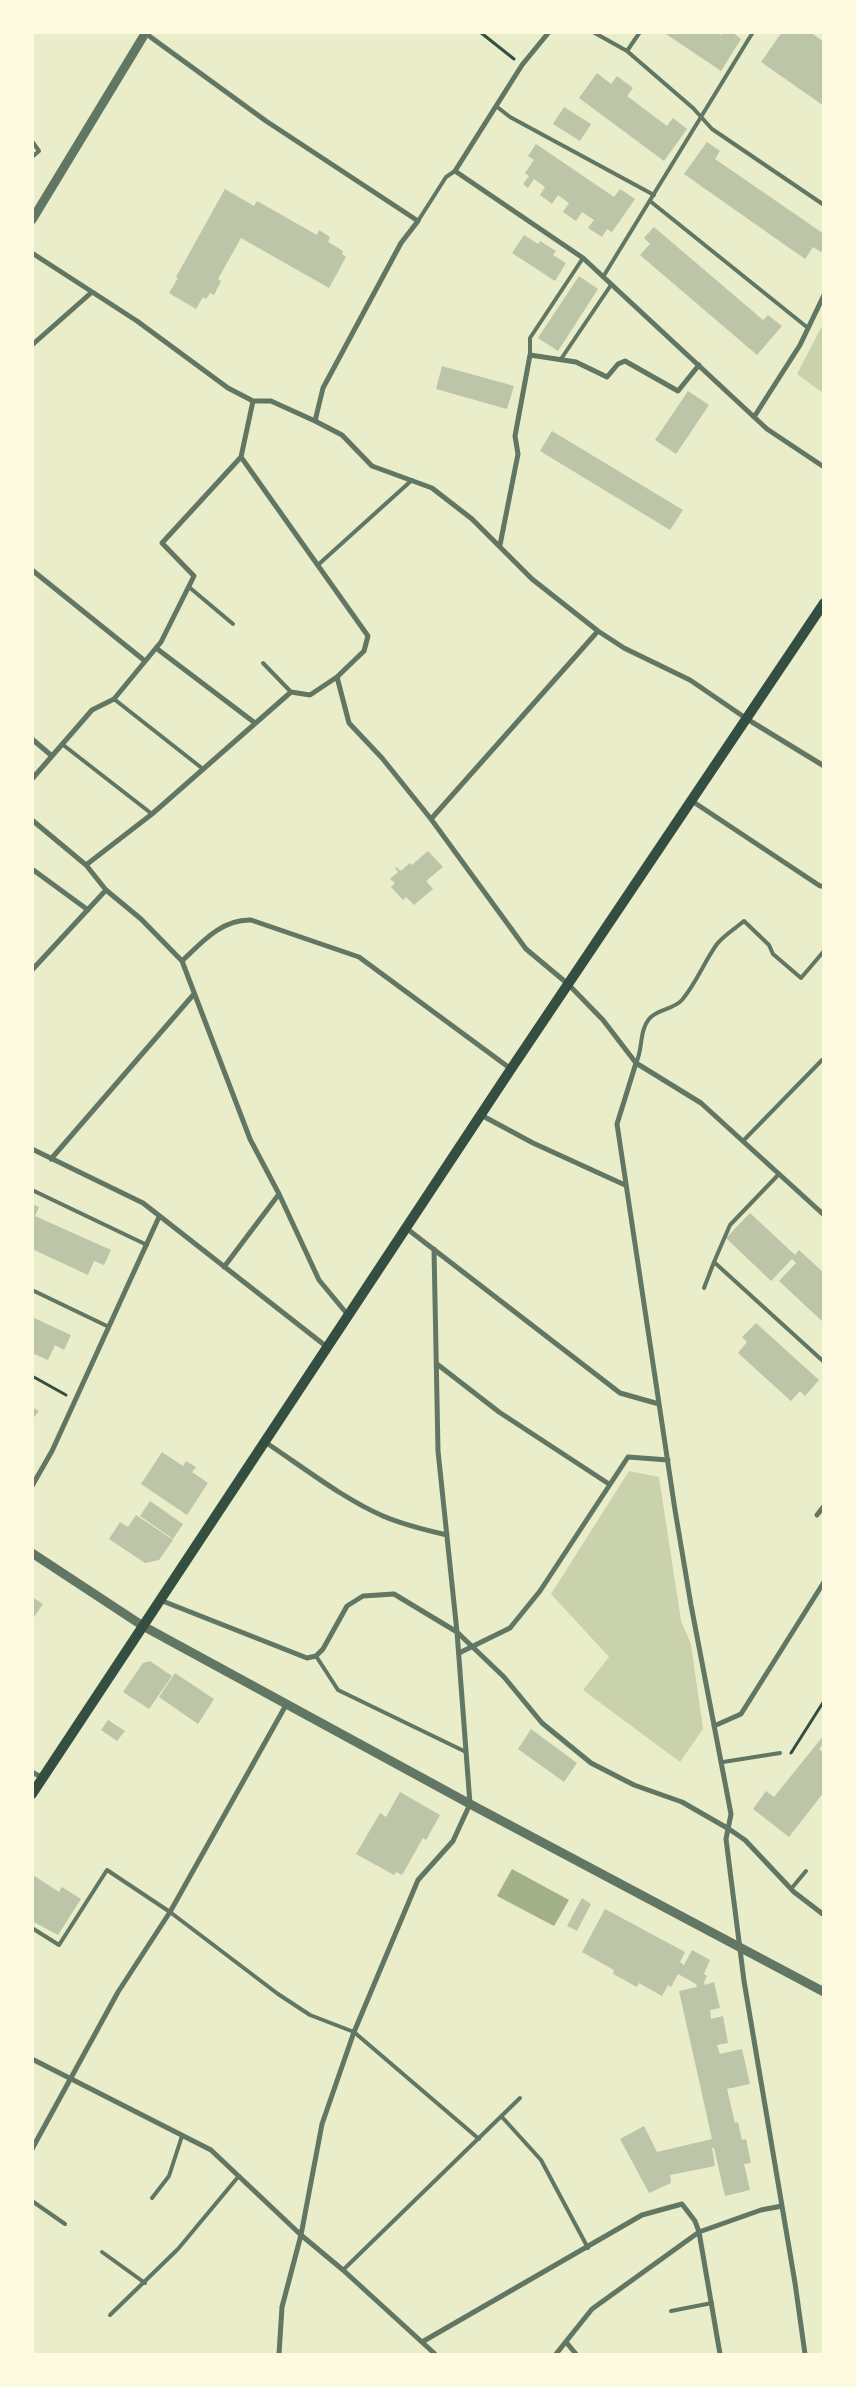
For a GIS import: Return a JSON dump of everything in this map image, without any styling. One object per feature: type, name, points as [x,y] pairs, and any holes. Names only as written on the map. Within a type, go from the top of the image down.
[{"type":"main road","points":[[32,1794],[511,1069],[824,603]]},
{"type":"street","points":[[549,32],[522,65],[455,171],[583,258],[767,429],[824,467]]},
{"type":"street","points":[[32,220],[145,33],[266,122],[418,221],[401,243],[323,388],[316,421]]},
{"type":"street","points":[[32,253],[137,321],[228,388],[253,401],[270,401],[316,421],[342,434],[372,466],[413,480],[442,494],[500,545],[532,579],[598,631],[624,648],[690,680],[747,719],[824,766]]},
{"type":"street","points":[[32,345],[92,292]]},
{"type":"street","points":[[754,417],[808,328],[824,295]]},
{"type":"street","points":[[500,545],[518,454],[515,436],[530,355],[576,362],[607,377],[618,364],[625,361],[678,391],[699,365]]},
{"type":"street","points":[[32,778],[92,710],[114,699],[156,648],[194,576],[162,543],[241,457],[253,401]]},
{"type":"street","points":[[86,865],[152,814],[291,692],[310,695],[337,677],[364,652],[368,636],[319,564],[241,457]]},
{"type":"street","points":[[32,570],[145,661]]},
{"type":"street","points":[[431,819],[598,631]]},
{"type":"street","points":[[156,648],[255,723]]},
{"type":"street","points":[[337,677],[349,723],[382,758],[431,819],[526,949],[568,984],[603,1020],[636,1063],[702,1104],[822,1212]]},
{"type":"street","points":[[32,739],[52,756]]},
{"type":"street","points":[[692,801],[820,886],[824,886]]},
{"type":"street","points":[[32,820],[86,865],[106,890],[141,919],[182,960],[250,1139],[279,1194],[319,1280],[348,1316]]},
{"type":"street","points":[[32,869],[88,910]]},
{"type":"street","points":[[32,970],[106,890]]},
{"type":"street","points":[[182,960],[217,930],[241,920],[251,920],[359,957],[511,1069]]},
{"type":"street","points":[[51,1159],[194,994]]},
{"type":"street","points":[[636,1063],[617,1124],[690,1605],[723,1762],[731,1814],[726,1839],[752,2039],[782,2206],[805,2354]]},
{"type":"street","points":[[481,1115],[550,1151],[625,1185]]},
{"type":"street","points":[[32,1149],[143,1203],[327,1347]]},
{"type":"street","points":[[224,1267],[279,1194]]},
{"type":"street","points":[[32,1486],[76,1400],[159,1217]]},
{"type":"street","points":[[406,1228],[620,1393],[659,1404]]},
{"type":"street","points":[[279,2354],[282,2307],[302,2235],[322,2124],[354,2032],[418,1880],[453,1841],[470,1804],[459,1653],[438,1451],[434,1249]]},
{"type":"street","points":[[437,1364],[499,1412],[609,1484]]},
{"type":"street","points":[[264,1442],[358,1503],[383,1516],[420,1529],[447,1535]]},
{"type":"street","points":[[459,1653],[510,1628],[540,1591],[628,1456],[668,1460]]},
{"type":"street","points":[[817,1515],[824,1506]]},
{"type":"street","points":[[32,1553],[143,1626],[470,1804],[824,1992]]},
{"type":"street","points":[[714,1726],[741,1714],[824,1582]]},
{"type":"street","points":[[160,1600],[307,1658],[316,1656],[323,1649],[347,1606],[363,1596],[394,1594],[457,1632],[504,1677],[542,1724],[591,1763],[634,1785],[682,1802],[729,1829],[745,1840],[791,1889],[824,1915]]},
{"type":"street","points":[[32,2149],[118,1992],[170,1912],[286,1705]]},
{"type":"street","points":[[32,1772],[43,1778]]},
{"type":"street","points":[[32,2059],[211,2150],[238,2177],[435,2354]]},
{"type":"street","points":[[422,2342],[588,2248],[642,2215],[682,2204],[695,2221],[699,2232],[720,2354]]},
{"type":"street","points":[[556,2354],[592,2309],[699,2232],[761,2210],[782,2206]]},
{"type":"street","points":[[566,2342],[576,2354]]},
{"type":"lane","points":[[593,32],[627,51],[693,108],[712,129],[824,205]]},
{"type":"lane","points":[[627,51],[640,32]]},
{"type":"lane","points":[[603,277],[753,32]]},
{"type":"lane","points":[[496,106],[510,118],[654,195]]},
{"type":"lane","points":[[32,141],[39,151],[32,157]]},
{"type":"lane","points":[[418,221],[446,177],[455,171]]},
{"type":"lane","points":[[650,201],[808,328]]},
{"type":"lane","points":[[530,355],[530,338],[583,258]]},
{"type":"lane","points":[[561,359],[612,285]]},
{"type":"lane","points":[[319,564],[413,480]]},
{"type":"lane","points":[[189,587],[233,624]]},
{"type":"lane","points":[[263,664],[291,692]]},
{"type":"lane","points":[[114,699],[202,769]]},
{"type":"lane","points":[[62,744],[152,814]]},
{"type":"lane","points":[[636,1063],[640,1056],[644,1028],[648,1020],[655,1014],[675,1007],[682,1000],[703,970],[718,943],[744,921],[769,945],[774,954],[801,978],[824,951]]},
{"type":"lane","points":[[743,1141],[822,1060]]},
{"type":"lane","points":[[704,1288],[730,1225],[779,1174]]},
{"type":"lane","points":[[32,1190],[147,1245]]},
{"type":"lane","points":[[714,1262],[824,1362]]},
{"type":"lane","points":[[32,1290],[109,1327]]},
{"type":"lane","points":[[316,1656],[338,1690],[466,1752]]},
{"type":"lane","points":[[723,1762],[780,1753]]},
{"type":"lane","points":[[32,1928],[60,1945],[107,1870],[170,1912],[278,1994],[310,2015],[354,2032],[479,2139]]},
{"type":"lane","points":[[791,1889],[806,1871]]},
{"type":"lane","points":[[343,2270],[520,2098]]},
{"type":"lane","points":[[502,2117],[541,2160],[588,2248]]},
{"type":"lane","points":[[152,2198],[169,2176],[182,2136]]},
{"type":"lane","points":[[110,2315],[178,2249],[238,2177]]},
{"type":"lane","points":[[32,2201],[65,2224]]},
{"type":"lane","points":[[102,2252],[145,2283]]},
{"type":"lane","points":[[671,2311],[712,2304]]},
{"type":"path","points":[[480,32],[522,65]]},
{"type":"path","points":[[32,1376],[76,1400]]},
{"type":"path","points":[[780,1753],[784,1756],[790,1754],[824,1700]]},
{"type":"shaded area","points":[[823,324],[823,393],[797,374]]},
{"type":"shaded area","points":[[629,1471],[659,1477],[681,1621],[691,1644],[703,1729],[680,1762],[583,1690],[609,1657],[551,1594]]},
{"type":"shaded area","points":[[512,1869],[569,1900],[554,1926],[497,1896]]},
{"type":"building","points":[[663,32],[717,32],[721,35],[723,32],[732,32],[741,39],[721,71]]},
{"type":"building","points":[[782,32],[810,32],[824,42],[824,106],[761,62]]},
{"type":"building","points":[[597,73],[611,84],[617,76],[633,88],[627,96],[667,126],[673,118],[687,129],[664,161],[579,98]]},
{"type":"building","points":[[564,107],[591,124],[580,141],[553,124]]},
{"type":"building","points":[[707,142],[720,151],[715,159],[824,234],[824,248],[821,252],[813,247],[805,259],[684,174]]},
{"type":"building","points":[[536,144],[614,197],[620,189],[635,199],[612,232],[607,229],[602,237],[588,228],[594,220],[582,212],[576,221],[563,212],[569,203],[558,195],[552,204],[540,195],[545,187],[534,179],[528,188],[523,184],[529,176],[525,173],[534,160],[528,156]]},
{"type":"building","points":[[225,189],[254,206],[257,201],[317,235],[319,230],[330,237],[328,242],[343,251],[342,254],[346,257],[329,288],[241,238],[218,279],[221,281],[214,295],[210,293],[206,299],[203,297],[196,309],[169,293]]},
{"type":"building","points":[[654,227],[763,320],[768,315],[782,326],[757,355],[640,255],[650,244],[644,238]]},
{"type":"building","points":[[524,235],[538,244],[540,241],[556,251],[553,255],[566,263],[555,281],[512,253]]},
{"type":"building","points":[[579,276],[598,289],[558,351],[538,338]]},
{"type":"building","points":[[442,366],[514,386],[507,409],[436,389]]},
{"type":"building","points":[[688,391],[709,405],[676,454],[655,440]]},
{"type":"building","points":[[552,431],[683,510],[670,530],[540,451]]},
{"type":"building","points":[[428,851],[443,867],[426,881],[433,889],[414,905],[406,897],[403,900],[391,887],[395,883],[390,879],[398,872],[396,867],[401,871],[410,863],[412,865]]},
{"type":"building","points":[[32,1204],[39,1207],[35,1216],[111,1250],[104,1265],[94,1261],[88,1275],[32,1249]]},
{"type":"building","points":[[750,1213],[795,1255],[799,1250],[824,1273],[824,1323],[779,1281],[796,1263],[792,1259],[771,1281],[726,1238]]},
{"type":"building","points":[[32,1317],[71,1335],[64,1350],[55,1345],[48,1360],[32,1353]]},
{"type":"building","points":[[756,1323],[819,1380],[805,1396],[800,1391],[791,1401],[738,1353],[747,1342],[742,1337]]},
{"type":"building","points":[[32,1407],[39,1411],[32,1420]]},
{"type":"building","points":[[162,1452],[183,1466],[186,1461],[196,1467],[192,1472],[208,1483],[187,1515],[141,1484]]},
{"type":"building","points":[[150,1501],[183,1524],[173,1539],[140,1516]]},
{"type":"building","points":[[136,1515],[173,1540],[159,1560],[145,1563],[109,1539],[120,1522],[128,1527]]},
{"type":"building","points":[[32,1597],[43,1604],[32,1620]]},
{"type":"building","points":[[150,1661],[172,1676],[149,1709],[123,1692],[143,1663]]},
{"type":"building","points":[[175,1673],[214,1699],[198,1724],[159,1697]]},
{"type":"building","points":[[108,1720],[125,1731],[117,1741],[101,1730]]},
{"type":"building","points":[[531,1729],[577,1763],[564,1782],[518,1749]]},
{"type":"building","points":[[824,1735],[824,1743],[819,1749],[824,1753],[824,1792],[789,1837],[753,1809],[766,1791],[774,1797]]},
{"type":"building","points":[[400,1792],[440,1815],[426,1840],[423,1838],[402,1875],[396,1872],[394,1875],[356,1854],[380,1813],[386,1817]]},
{"type":"building","points":[[33,1875],[59,1892],[62,1887],[81,1899],[58,1935],[32,1921]]},
{"type":"building","points":[[582,1898],[591,1904],[577,1931],[567,1926]]},
{"type":"building","points":[[605,1909],[685,1952],[680,1962],[684,1965],[692,1950],[710,1960],[704,1974],[707,1976],[704,1982],[705,1985],[714,1982],[720,2008],[710,2010],[711,2019],[723,2016],[728,2043],[717,2045],[720,2054],[742,2049],[750,2084],[727,2089],[735,2123],[738,2122],[742,2140],[746,2139],[751,2163],[744,2164],[750,2190],[725,2196],[714,2148],[712,2148],[715,2166],[670,2175],[671,2183],[649,2193],[620,2139],[644,2126],[657,2152],[712,2139],[679,1991],[697,1987],[696,1984],[678,1974],[671,1987],[668,1985],[662,1996],[639,1983],[637,1987],[613,1974],[614,1970],[582,1952]]}]
